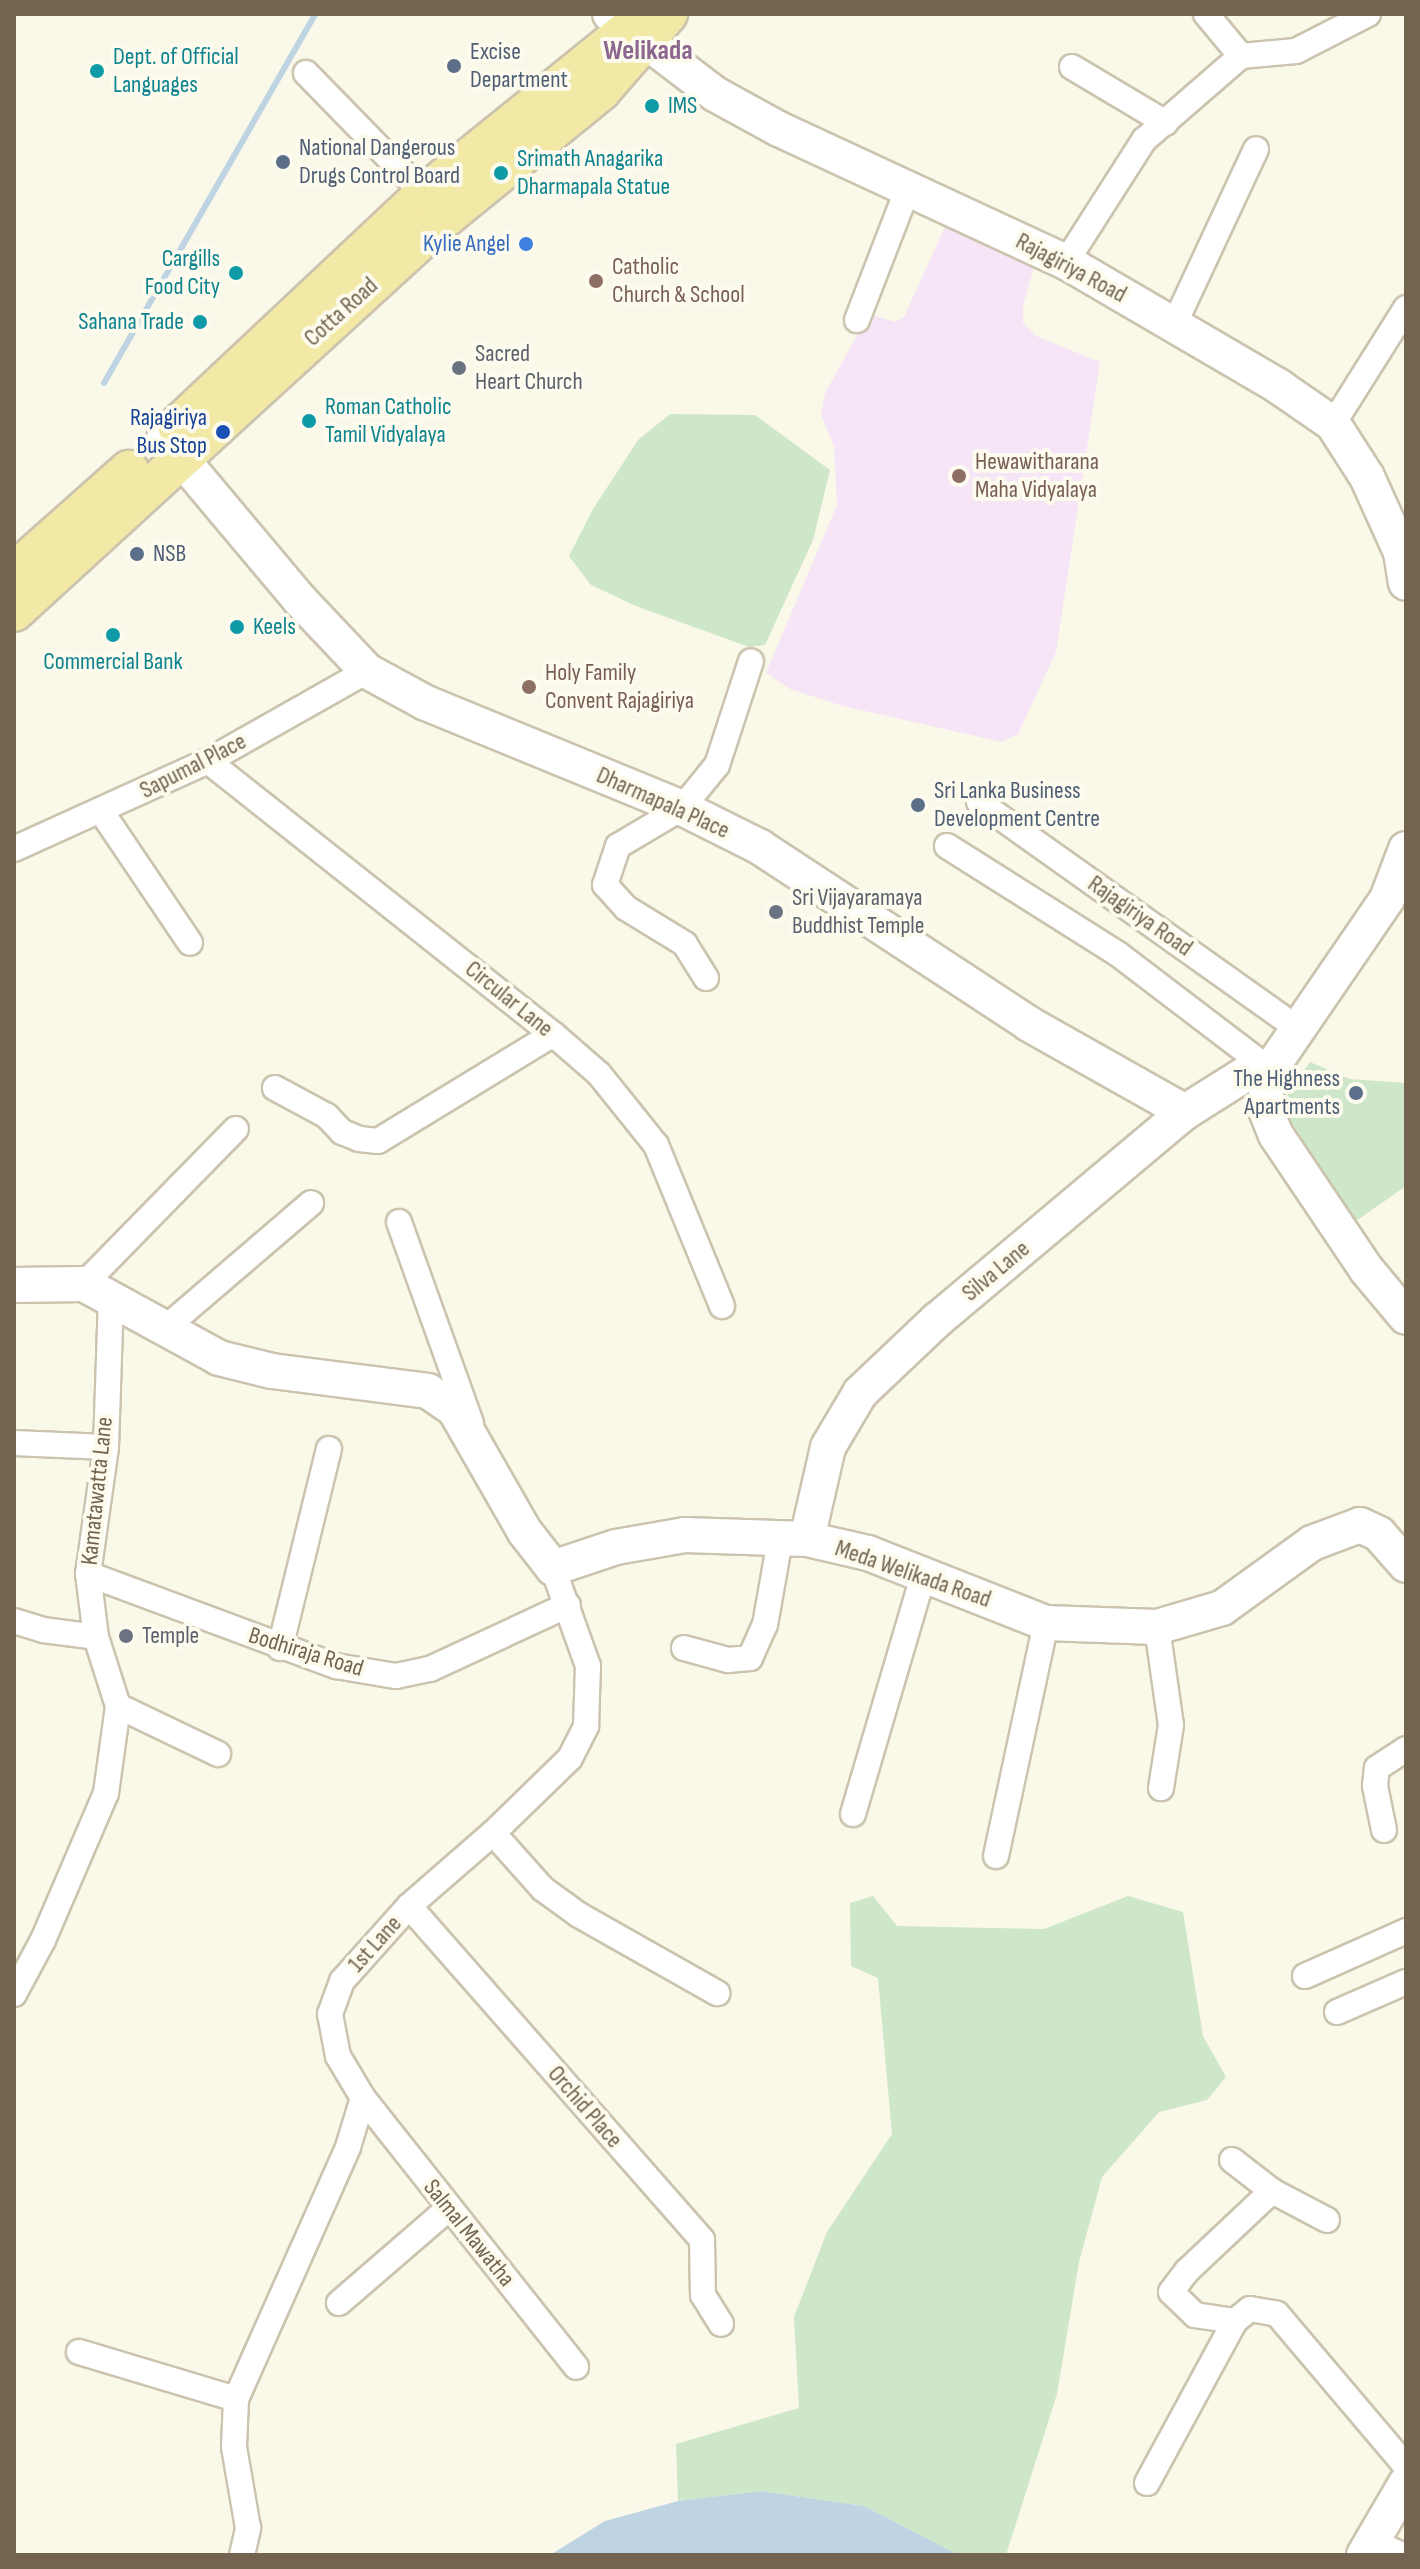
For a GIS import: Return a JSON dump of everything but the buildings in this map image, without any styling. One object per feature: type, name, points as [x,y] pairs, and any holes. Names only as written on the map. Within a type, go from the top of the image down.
[{"type":"main road","name":"Cotta Road","points":[[14,612],[172,448],[435,205],[601,91],[639,23]]},
{"type":"main road","name":"Cotta Road","points":[[14,572],[172,448]]},
{"type":"street","points":[[1206,14],[1241,56]]},
{"type":"street","points":[[1066,262],[1144,140],[1241,56],[1296,51],[1368,14]]},
{"type":"street","name":"Rajagiriya Road","points":[[639,23],[715,94],[779,129],[1066,262],[1278,386],[1333,424],[1367,477],[1401,552],[1406,583]]},
{"type":"street","points":[[1072,67],[1166,123]]},
{"type":"street","points":[[306,73],[435,205]]},
{"type":"street","points":[[1174,325],[1256,149]]},
{"type":"street","points":[[857,320],[908,188]]},
{"type":"street","points":[[1333,424],[1406,308]]},
{"type":"street","name":"Dharmapala Place","points":[[172,448],[289,588],[367,671],[426,703],[682,808],[760,847],[1029,1024],[1185,1112]]},
{"type":"street","points":[[706,978],[685,944],[626,908],[605,885],[618,846],[682,808],[717,765],[751,661]]},
{"type":"street","name":"Sapumal Place","points":[[14,849],[208,761],[367,671]]},
{"type":"street","name":"Circular Lane","points":[[208,761],[553,1034],[599,1074],[656,1145],[722,1306]]},
{"type":"street","name":"Rajagiriya Road","points":[[979,802],[1300,1030]]},
{"type":"street","points":[[101,811],[190,943]]},
{"type":"street","points":[[947,846],[1118,954],[1269,1072]]},
{"type":"street","points":[[1406,849],[1387,899],[1269,1072],[1265,1108],[1276,1135],[1366,1269],[1406,1317]]},
{"type":"street","points":[[275,1088],[327,1116],[342,1132],[359,1139],[378,1141],[553,1034]]},
{"type":"street","name":"Silva Lane","points":[[793,1540],[828,1447],[860,1393],[937,1320],[1185,1112],[1247,1073],[1269,1072]]},
{"type":"street","points":[[97,1292],[236,1129]]},
{"type":"street","points":[[163,1330],[311,1203]]},
{"type":"street","points":[[399,1222],[481,1451]]},
{"type":"street","points":[[14,1285],[97,1292],[219,1358],[259,1368],[428,1391],[455,1410],[525,1532],[553,1568]]},
{"type":"street","name":"Kamatawatta Lane","points":[[14,1994],[43,1940],[106,1793],[118,1706],[96,1637],[88,1574],[106,1447],[97,1292]]},
{"type":"street","points":[[14,1443],[106,1447]]},
{"type":"street","points":[[280,1648],[329,1449]]},
{"type":"street","name":"Meda Welikada Road","points":[[553,1568],[616,1547],[685,1535],[793,1540],[868,1553],[1046,1623],[1157,1627],[1222,1608],[1312,1543],[1360,1525],[1379,1534],[1406,1565]]},
{"type":"street","points":[[684,1648],[728,1660],[750,1658],[765,1625],[793,1540]]},
{"type":"street","name":"1st Lane","points":[[363,2098],[338,2056],[330,2014],[342,1981],[409,1906],[493,1833],[570,1758],[586,1726],[588,1666],[553,1568]]},
{"type":"street","name":"Bodhiraja Road","points":[[88,1574],[280,1648],[336,1666],[396,1676],[430,1669],[568,1605]]},
{"type":"street","points":[[853,1814],[923,1576]]},
{"type":"street","points":[[14,1621],[43,1630],[96,1637]]},
{"type":"street","points":[[996,1856],[1046,1623]]},
{"type":"street","points":[[1157,1627],[1171,1725],[1161,1788]]},
{"type":"street","points":[[118,1706],[218,1754]]},
{"type":"street","points":[[1384,1830],[1375,1786],[1377,1768],[1406,1749]]},
{"type":"street","points":[[493,1833],[543,1889],[579,1915],[717,1993]]},
{"type":"street","name":"Orchid Place","points":[[409,1906],[702,2240],[703,2295],[721,2324]]},
{"type":"street","points":[[1305,1976],[1406,1931]]},
{"type":"street","points":[[1337,2012],[1406,1982]]},
{"type":"street","points":[[242,2555],[248,2528],[234,2447],[236,2399],[348,2147],[363,2098]]},
{"type":"street","name":"Salmal Mawatha","points":[[363,2098],[576,2367]]},
{"type":"street","points":[[1232,2160],[1272,2191],[1327,2220]]},
{"type":"street","points":[[1235,2321],[1195,2315],[1171,2292],[1197,2261],[1272,2191]]},
{"type":"street","points":[[339,2303],[448,2209]]},
{"type":"street","points":[[1147,2483],[1235,2321],[1250,2309],[1277,2314],[1406,2466]]},
{"type":"street","points":[[79,2352],[236,2399]]},
{"type":"street","points":[[1379,2550],[1406,2483]]},
{"type":"shaded area","name":"Hewawitharana Maha Vidyalaya","points":[[950,216],[1030,254],[1034,267],[1023,306],[1023,323],[1036,336],[1100,362],[1056,652],[1018,734],[1002,742],[843,706],[790,689],[766,673],[837,505],[834,446],[821,415],[825,393],[869,314],[895,322],[904,317]]},
{"type":"green space","points":[[670,414],[755,415],[830,470],[813,540],[765,645],[749,647],[636,606],[591,585],[569,556],[593,509],[638,440]]},
{"type":"green space","points":[[1310,1062],[1349,1079],[1406,1083],[1406,1186],[1353,1223],[1281,1104]]},
{"type":"green space","points":[[873,1896],[897,1926],[1044,1929],[1128,1896],[1183,1912],[1203,2036],[1226,2077],[1207,2100],[1159,2112],[1102,2177],[1079,2262],[1057,2394],[1006,2555],[959,2555],[864,2506],[761,2491],[678,2501],[676,2444],[799,2408],[794,2317],[827,2232],[892,2134],[878,1978],[851,1966],[850,1903]]},
{"type":"water","points":[[761,2491],[864,2506],[959,2555],[550,2555],[605,2521],[678,2501]]},
{"type":"waterway","points":[[104,383],[315,14]]},
{"type":"place","name":"Excise Department","points":[[454,66]]},
{"type":"place","name":"Dept. of Official Languages","points":[[97,71]]},
{"type":"place","name":"IMS","points":[[652,106]]},
{"type":"place","name":"National Dangerous Drugs Control Board","points":[[283,162]]},
{"type":"place","name":"Srimath Anagarika Dharmapala Statue","points":[[501,173]]},
{"type":"place","name":"Kylie Angel","points":[[526,244]]},
{"type":"place","name":"Cargills Food City","points":[[236,273]]},
{"type":"place","name":"Catholic Church & School","points":[[596,281]]},
{"type":"place","name":"Sahana Trade","points":[[200,322]]},
{"type":"place","name":"Sacred Heart Church","points":[[459,368]]},
{"type":"place","name":"Roman Catholic Tamil Vidyalaya","points":[[309,421]]},
{"type":"place","name":"Rajagiriya Bus Stop","points":[[223,432]]},
{"type":"place","name":"Hewawitharana Maha Vidyalaya","points":[[959,476]]},
{"type":"place","name":"NSB","points":[[137,554]]},
{"type":"place","name":"Keels","points":[[237,627]]},
{"type":"place","name":"Commercial Bank","points":[[113,635]]},
{"type":"place","name":"Holy Family Convent Rajagiriya","points":[[529,687]]},
{"type":"place","name":"Sri Lanka Business Development Centre","points":[[918,805]]},
{"type":"place","name":"Sri Vijayaramaya Buddhist Temple","points":[[776,912]]},
{"type":"place","name":"The Highness Apartments","points":[[1356,1093]]},
{"type":"place","name":"Temple","points":[[126,1636]]},
{"type":"district","name":"Welikada","points":[[648,51]]}]
